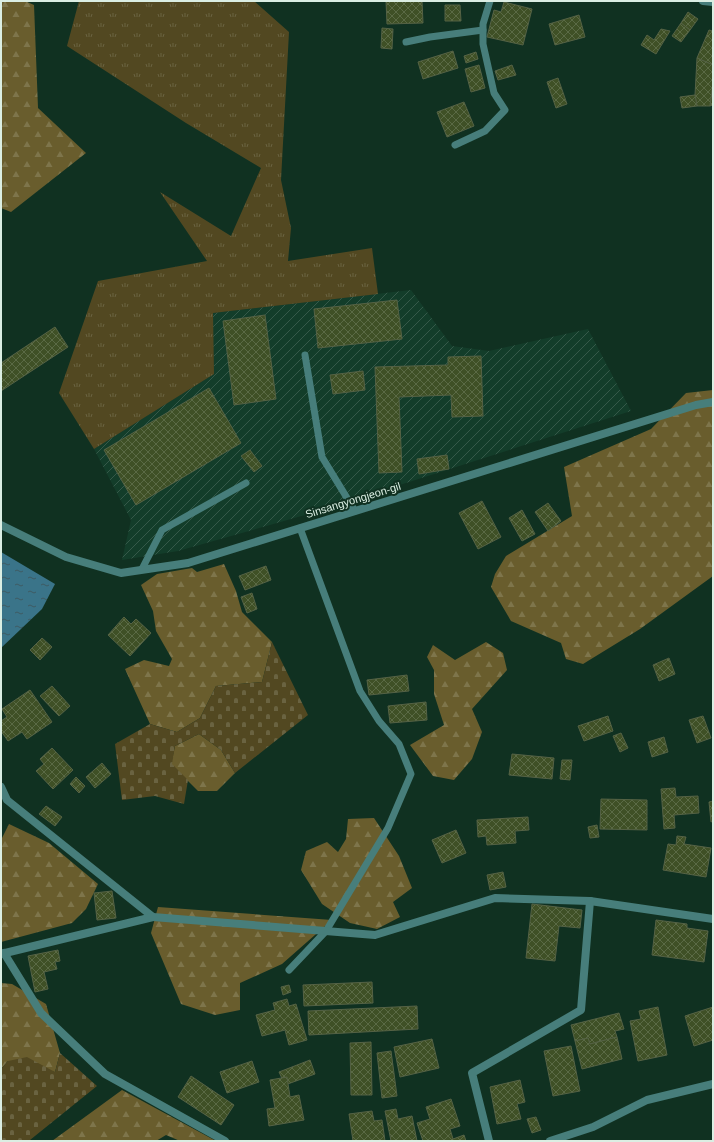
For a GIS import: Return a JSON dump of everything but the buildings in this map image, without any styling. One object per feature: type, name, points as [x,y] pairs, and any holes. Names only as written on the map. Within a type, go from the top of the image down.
[{"type":"street","points":[[703,1],[713,2]]},
{"type":"street","name":"Sinsangyongjeon-gil","points":[[1,525],[66,557],[121,572],[188,563],[696,404],[713,402]]},
{"type":"street","points":[[1,788],[7,800],[153,917]]},
{"type":"street","points":[[225,1141],[105,1074],[41,1013],[3,954],[153,917],[375,935],[495,898],[590,901],[713,919]]},
{"type":"street","points":[[489,1141],[472,1073],[581,1010],[590,901]]},
{"type":"street","points":[[550,1141],[593,1127],[647,1100],[713,1084]]},
{"type":"lane","points":[[455,145],[485,131],[505,110],[494,93],[483,44],[483,30],[490,1]]},
{"type":"lane","points":[[406,42],[430,37],[483,30]]},
{"type":"lane","points":[[305,355],[322,457],[355,511]]},
{"type":"lane","points":[[142,569],[162,530],[246,483]]},
{"type":"lane","points":[[290,970],[326,931],[388,828],[410,774],[398,744],[379,721],[360,690],[300,528]]},
{"type":"shaded area","points":[[411,290],[452,346],[489,351],[588,329],[631,411],[312,513],[178,551],[122,560],[131,520],[94,449],[214,374],[212,313]]},
{"type":"green space","points":[[1,1],[25,1],[34,5],[38,108],[86,153],[11,212],[1,208]]},
{"type":"green space","points":[[79,1],[254,1],[289,32],[281,180],[291,228],[288,261],[372,248],[378,294],[213,313],[214,374],[94,449],[59,393],[98,281],[207,261],[160,192],[231,236],[261,168],[186,123],[67,46]]},
{"type":"green space","points":[[713,390],[713,576],[640,629],[583,664],[566,659],[561,643],[511,621],[491,587],[495,574],[506,556],[572,516],[564,467],[651,429],[686,393]]},
{"type":"green space","points":[[224,564],[236,591],[242,612],[272,642],[262,682],[216,686],[200,718],[177,732],[150,724],[125,669],[144,660],[169,666],[172,659],[156,631],[153,611],[141,585],[157,574],[192,568],[197,572]]},
{"type":"green space","points":[[272,642],[308,715],[235,773],[221,750],[199,734],[175,746],[172,764],[188,780],[184,804],[155,796],[122,800],[115,744],[150,724],[177,732],[200,718],[216,686],[262,682]]},
{"type":"green space","points":[[486,642],[503,653],[507,670],[472,709],[482,732],[472,759],[454,780],[433,776],[410,745],[444,725],[434,694],[434,670],[427,657],[433,645],[455,660]]},
{"type":"green space","points":[[199,734],[221,750],[235,773],[217,791],[198,791],[171,764],[175,746]]},
{"type":"green space","points":[[374,818],[399,856],[412,888],[393,902],[400,917],[377,929],[350,923],[322,904],[301,870],[306,851],[327,842],[338,852],[346,839],[348,819]]},
{"type":"green space","points":[[9,824],[49,843],[98,884],[86,909],[72,923],[1,942],[1,840]]},
{"type":"green space","points":[[158,907],[332,920],[282,964],[240,983],[240,1010],[215,1015],[181,1004],[151,933]]},
{"type":"green space","points":[[1,983],[12,984],[46,1004],[60,1053],[55,1072],[8,1061],[1,1069]]},
{"type":"green space","points":[[60,1053],[97,1086],[30,1140],[1,1141],[1,1069],[8,1061],[27,1057],[55,1072]]},
{"type":"green space","points":[[122,1090],[216,1141],[180,1141],[166,1135],[156,1141],[52,1141]]},
{"type":"water","points":[[1,552],[55,584],[42,609],[1,648]]}]
